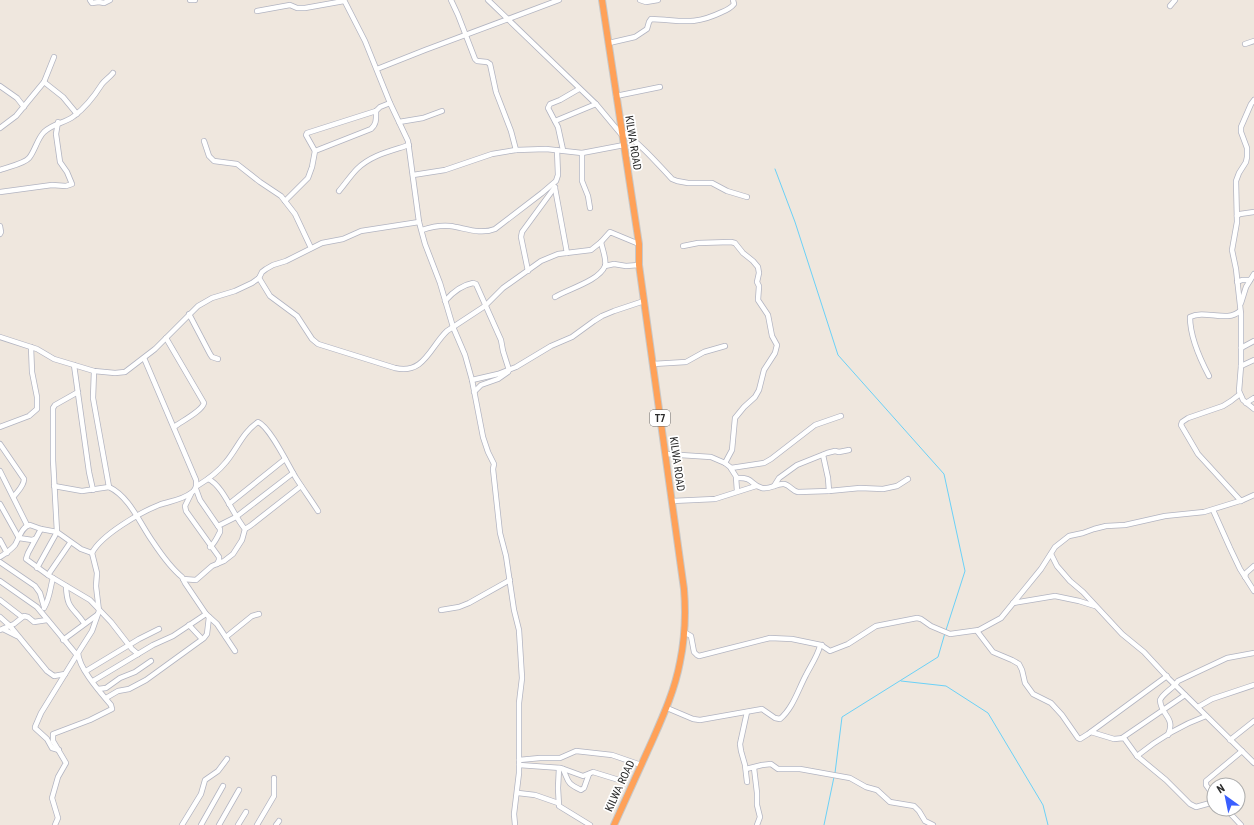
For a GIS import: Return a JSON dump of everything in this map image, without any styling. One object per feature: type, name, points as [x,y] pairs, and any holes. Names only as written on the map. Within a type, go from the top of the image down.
[{"type":"highway","name":"KILWA ROAD","points":[[602,0],[638,244],[639,265],[684,589],[685,610],[680,663],[666,708],[614,825]]},
{"type":"street","points":[[90,0],[92,3],[104,3],[110,0]]},
{"type":"street","points":[[190,0],[195,0]]},
{"type":"street","points":[[257,11],[290,5],[297,8],[305,8],[344,0],[377,69],[390,103],[409,145],[419,222],[453,327],[466,355],[482,436],[494,464],[493,469],[500,533],[506,556],[514,610],[519,630],[522,678],[518,714],[519,762],[518,793],[514,814],[515,825]]},
{"type":"street","points":[[451,0],[458,14],[475,59],[477,61],[488,62],[490,64],[496,92],[511,131],[516,150]]},
{"type":"street","points":[[488,0],[596,104],[621,132],[628,135],[645,150],[672,179],[688,183],[712,183],[727,191],[747,197]]},
{"type":"street","points":[[377,69],[552,1],[559,0]]},
{"type":"street","points":[[640,0],[646,2],[658,0]]},
{"type":"street","points":[[609,43],[635,37],[647,29],[649,22],[652,19],[668,19],[685,22],[700,21],[710,18],[732,8],[734,4],[733,0]]},
{"type":"street","points":[[1170,6],[1174,0]]},
{"type":"street","points":[[1245,44],[1254,41]]},
{"type":"street","points":[[0,128],[16,116],[44,82],[54,57]]},
{"type":"street","points":[[0,170],[28,159],[41,135],[45,131],[58,122],[68,120],[77,114],[98,91],[104,82],[114,74]]},
{"type":"street","points":[[44,82],[63,97],[77,114]]},
{"type":"street","points":[[0,86],[17,98],[24,107]]},
{"type":"street","points":[[616,96],[660,87]]},
{"type":"street","points":[[563,150],[560,134],[548,108],[550,104],[579,89]]},
{"type":"street","points":[[1254,100],[1241,127],[1241,132],[1248,153],[1246,162],[1238,173],[1236,181],[1237,216],[1232,250],[1240,304],[1240,394],[1246,403],[1254,409]]},
{"type":"street","points":[[285,201],[308,178],[312,168],[315,151],[307,138],[307,133],[376,111],[380,107],[390,103]]},
{"type":"street","points":[[555,121],[596,104]]},
{"type":"street","points":[[315,151],[371,130],[375,126],[376,111]]},
{"type":"street","points":[[399,122],[423,118],[442,111]]},
{"type":"street","points":[[0,192],[52,185],[66,186],[72,184],[67,172],[60,162],[56,134],[58,122]]},
{"type":"street","points":[[204,141],[211,159],[217,162],[237,164],[260,182],[275,191],[295,214],[311,248]]},
{"type":"street","points":[[339,191],[363,163],[371,158],[409,145]]},
{"type":"street","points":[[413,175],[450,169],[492,154],[516,150],[563,150],[582,153],[624,145]]},
{"type":"street","points":[[556,150],[558,175],[555,187],[567,253]]},
{"type":"street","points":[[582,153],[582,181],[588,196],[590,208]]},
{"type":"street","points":[[422,230],[452,226],[472,231],[490,231],[501,225],[556,181]]},
{"type":"street","points":[[528,271],[521,238],[522,232],[555,187]]},
{"type":"street","points":[[1237,216],[1240,214],[1254,212]]},
{"type":"street","points":[[0,337],[40,350],[54,359],[74,366],[94,371],[115,373],[125,372],[144,358],[203,302],[244,287],[259,278],[262,272],[273,265],[286,261],[322,243],[342,239],[361,230],[419,222]]},
{"type":"street","points":[[0,226],[0,234]]},
{"type":"street","points":[[259,278],[270,296],[297,316],[318,344],[406,370],[415,367],[431,352],[442,335],[485,306],[503,288],[546,258],[567,253],[591,250],[601,242],[608,233],[612,232],[638,244]]},
{"type":"street","points":[[601,242],[605,266]]},
{"type":"street","points":[[683,246],[698,243],[731,242],[753,261],[758,270],[758,299],[768,316],[772,336],[776,346],[775,352],[764,370],[759,390],[755,397],[736,417],[732,450],[725,463]]},
{"type":"street","points":[[555,297],[592,279],[605,266],[614,264],[626,266],[639,265]]},
{"type":"street","points":[[1240,304],[1244,290],[1254,274]]},
{"type":"street","points":[[1237,282],[1242,280],[1250,280]]},
{"type":"street","points":[[445,301],[451,294],[464,286],[473,283],[476,284],[501,340],[509,370]]},
{"type":"street","points":[[474,392],[481,385],[498,380],[551,346],[572,337],[602,316],[644,301]]},
{"type":"street","points":[[1209,376],[1197,350],[1191,328],[1190,317],[1198,315],[1231,316],[1240,311]]},
{"type":"street","points":[[189,314],[210,354],[212,357],[218,359]]},
{"type":"street","points":[[166,338],[204,402],[203,406],[199,410],[174,428]]},
{"type":"street","points":[[1241,348],[1254,341]]},
{"type":"street","points":[[653,364],[686,362],[706,352],[725,346]]},
{"type":"street","points":[[0,427],[29,416],[37,409],[37,397],[32,372],[31,347]]},
{"type":"street","points":[[144,358],[196,480],[196,488],[200,500],[218,526],[220,532],[216,537],[215,543],[210,547]]},
{"type":"street","points":[[1241,366],[1254,360]]},
{"type":"street","points":[[472,380],[509,370],[524,363]]},
{"type":"street","points":[[74,366],[89,472],[93,490]]},
{"type":"street","points":[[94,371],[93,398],[109,487],[122,498],[136,515],[153,543],[183,579],[207,615],[217,624],[235,651]]},
{"type":"street","points":[[37,568],[57,532],[54,486],[53,408],[55,405],[78,392]]},
{"type":"street","points":[[1240,394],[1231,402],[1188,418],[1182,422],[1181,425],[1198,454],[1241,501]]},
{"type":"street","points":[[1246,403],[1254,398]]},
{"type":"street","points":[[731,468],[760,464],[771,459],[815,425],[841,416]]},
{"type":"street","points":[[217,564],[219,557],[210,547],[186,511],[185,506],[196,488],[227,461],[248,432],[258,422],[264,425],[318,511]]},
{"type":"street","points":[[0,444],[24,479],[20,489],[14,496]]},
{"type":"street","points":[[774,486],[779,478],[796,465],[833,452],[850,450]]},
{"type":"street","points":[[665,454],[711,457],[725,463],[731,468],[736,477],[736,492]]},
{"type":"street","points":[[823,455],[829,491]]},
{"type":"street","points":[[229,504],[285,459]]},
{"type":"street","points":[[0,471],[28,525],[57,532],[81,549],[92,553]]},
{"type":"street","points":[[218,526],[236,517],[293,473]]},
{"type":"street","points":[[736,477],[747,478],[756,486],[765,489],[785,485],[798,492],[860,488],[875,490],[888,489],[897,486],[908,479]]},
{"type":"street","points":[[208,479],[214,482],[245,529]]},
{"type":"street","points":[[54,486],[82,491],[109,487]]},
{"type":"street","points":[[183,579],[196,580],[212,566],[234,554],[242,540],[245,529],[301,486]]},
{"type":"street","points":[[672,501],[715,499],[756,486]]},
{"type":"street","points":[[59,750],[52,748],[47,739],[35,727],[40,713],[92,631],[99,612],[96,573],[92,553],[94,549],[106,537],[136,515],[191,494]]},
{"type":"street","points":[[684,632],[692,637],[694,652],[698,656],[770,638],[792,639],[822,645],[830,651],[848,644],[876,626],[917,618],[950,634],[965,631],[977,631],[998,620],[1032,582],[1046,563],[1055,547],[1065,538],[1109,526],[1125,525],[1158,517],[1213,510],[1254,495]]},
{"type":"street","points":[[0,504],[19,538]]},
{"type":"street","points":[[1213,510],[1230,548],[1254,591]]},
{"type":"street","points":[[0,557],[14,545],[25,526],[28,525]]},
{"type":"street","points":[[42,529],[35,539],[26,559],[37,568],[90,600],[99,612],[111,622],[138,654]]},
{"type":"street","points":[[19,538],[35,539]]},
{"type":"street","points":[[0,540],[7,552]]},
{"type":"street","points":[[48,575],[70,542]]},
{"type":"street","points":[[1051,554],[1057,566],[1122,634],[1144,652],[1166,676],[1254,763]]},
{"type":"street","points":[[0,562],[35,586],[40,593],[44,607]]},
{"type":"street","points":[[1245,577],[1246,573],[1254,566]]},
{"type":"street","points":[[42,613],[48,602],[53,578]]},
{"type":"street","points":[[441,610],[459,607],[469,603],[510,580]]},
{"type":"street","points":[[0,581],[37,607],[63,640],[77,653],[98,689],[112,707],[111,710],[90,720],[54,734],[53,741],[66,763],[58,777],[52,798],[58,818],[55,825]]},
{"type":"street","points":[[66,586],[68,605],[84,624]]},
{"type":"street","points":[[1013,603],[1055,596],[1095,606]]},
{"type":"street","points":[[0,600],[22,617]]},
{"type":"street","points":[[63,640],[74,633],[99,612]]},
{"type":"street","points":[[226,637],[252,616],[259,614]]},
{"type":"street","points":[[93,681],[207,615]]},
{"type":"street","points":[[106,698],[118,691],[129,689],[146,680],[202,639],[207,634],[207,615]]},
{"type":"street","points":[[0,617],[10,626],[50,674],[56,676],[65,674]]},
{"type":"street","points":[[2,629],[10,626],[22,617],[28,617],[36,622],[47,620]]},
{"type":"street","points":[[189,625],[202,639]]},
{"type":"street","points":[[2,629],[18,637]]},
{"type":"street","points":[[86,670],[159,629]]},
{"type":"street","points":[[977,631],[993,652],[1017,663],[1022,670],[1026,683],[1033,694],[1051,703],[1062,715],[1078,738],[1084,737],[1166,676]]},
{"type":"street","points":[[666,708],[693,719],[700,720],[762,709],[775,718],[780,719],[796,696],[805,676],[815,660],[820,646],[822,645]]},
{"type":"street","points":[[1168,735],[1171,724],[1170,719],[1160,703],[1161,698],[1176,686],[1178,681],[1227,658],[1254,653]]},
{"type":"street","points":[[98,689],[106,688],[120,678],[135,672],[151,661]]},
{"type":"street","points":[[1198,707],[1212,699],[1254,685]]},
{"type":"street","points":[[1091,732],[1114,739],[1122,738],[1185,695]]},
{"type":"street","points":[[746,712],[740,744],[747,782]]},
{"type":"street","points":[[1137,756],[1152,744],[1193,721],[1206,716]]},
{"type":"street","points":[[1230,740],[1254,721]]},
{"type":"street","points":[[1122,738],[1125,739],[1137,756],[1166,780],[1190,804],[1196,807],[1206,804]]},
{"type":"street","points":[[519,762],[540,758],[560,758],[576,751],[612,755],[641,765]]},
{"type":"street","points":[[1211,777],[1242,751]]},
{"type":"street","points":[[182,825],[201,794],[205,780],[218,771],[227,759]]},
{"type":"street","points":[[519,762],[561,769],[583,776],[593,772],[619,780]]},
{"type":"street","points":[[746,770],[771,764],[778,769],[800,769],[850,778],[866,787],[877,790],[890,802],[914,806],[925,821],[933,825]]},
{"type":"street","points":[[754,768],[757,805],[760,817],[757,825]]},
{"type":"street","points":[[561,769],[567,781],[572,786],[581,790],[584,788],[589,774]]},
{"type":"street","points":[[561,769],[558,803],[561,808],[590,825]]},
{"type":"street","points":[[257,825],[274,795],[274,778]]},
{"type":"street","points":[[200,825],[223,786]]},
{"type":"street","points":[[219,825],[239,790]]},
{"type":"street","points":[[518,793],[535,795],[558,803]]},
{"type":"street","points":[[238,825],[246,812]]},
{"type":"street","points":[[1234,817],[1241,825]]},
{"type":"waterway","points":[[775,169],[795,222],[838,355],[944,474],[965,571],[946,630]]},
{"type":"waterway","points":[[835,773],[842,717],[938,657],[945,633]]},
{"type":"waterway","points":[[901,681],[946,686],[988,713],[1043,805],[1048,825]]},
{"type":"waterway","points":[[824,825],[834,777]]}]
